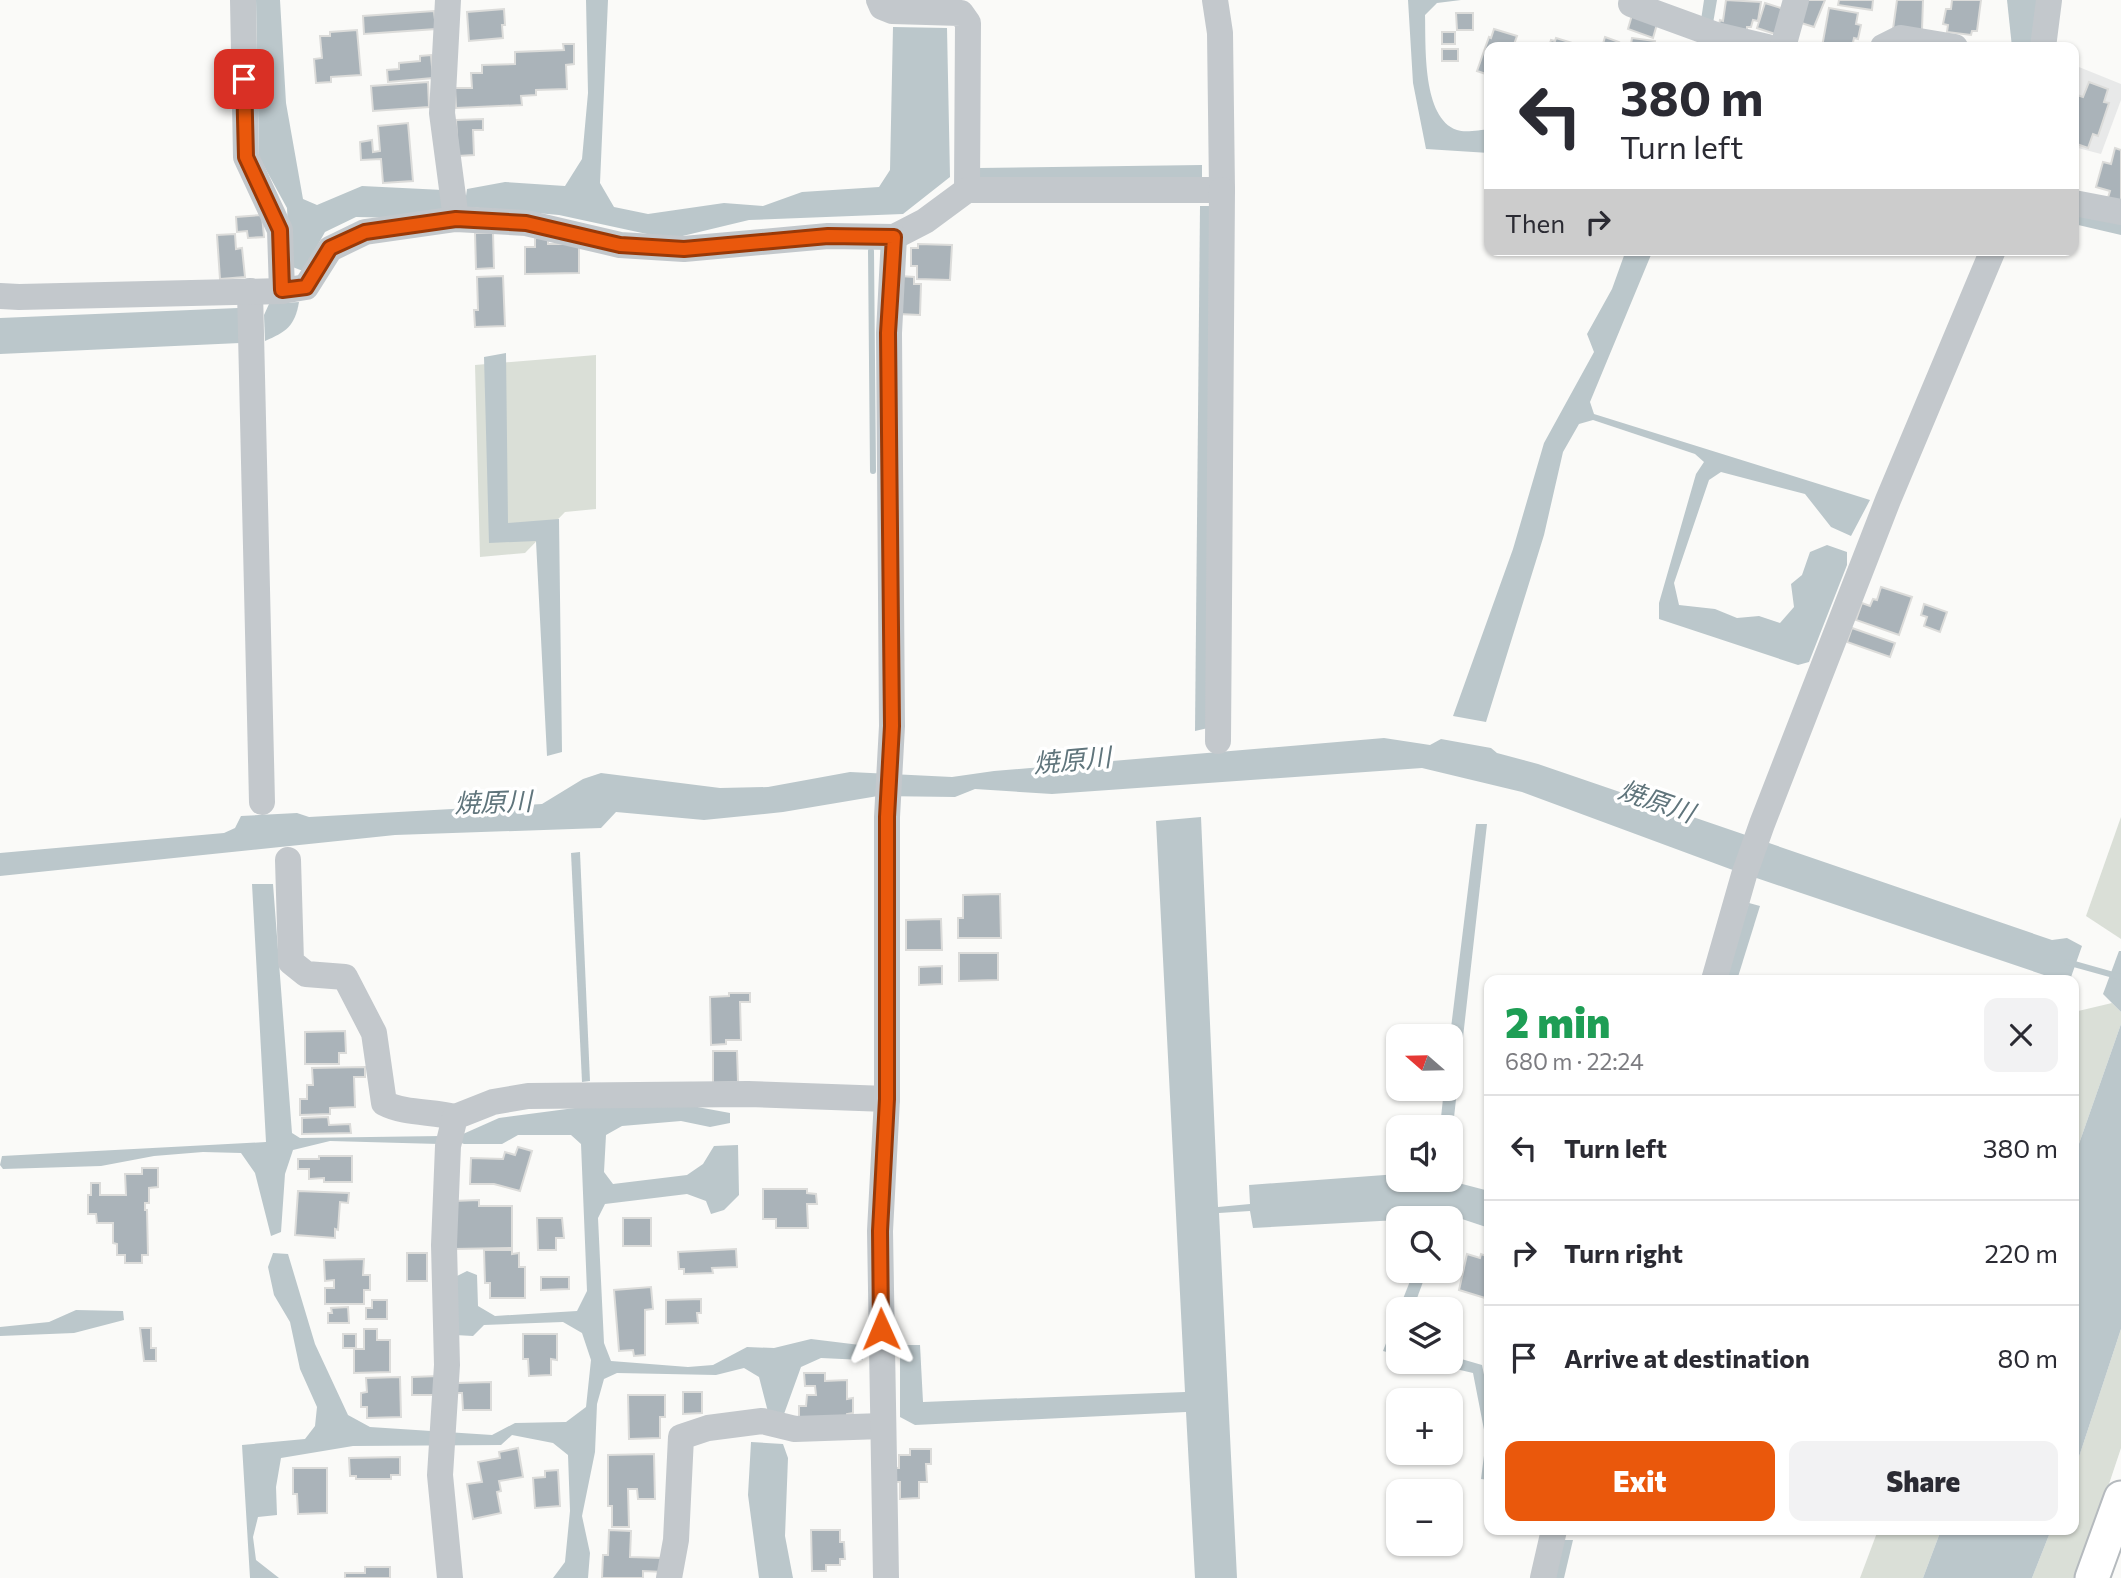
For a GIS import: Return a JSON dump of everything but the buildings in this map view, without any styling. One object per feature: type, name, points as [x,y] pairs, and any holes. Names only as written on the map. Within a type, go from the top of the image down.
[{"type":"main road","points":[[2092,1578],[2121,1498]]},
{"type":"street","points":[[243,0],[246,157],[280,230],[282,290]]},
{"type":"street","points":[[448,0],[442,114],[455,208]]},
{"type":"street","points":[[879,0],[882,7],[892,11],[961,13],[968,23],[967,190]]},
{"type":"street","points":[[1215,0],[1220,33],[1222,190],[1218,741]]},
{"type":"street","points":[[1632,0],[1631,4],[1749,42]]},
{"type":"street","points":[[1784,42],[1796,0]]},
{"type":"street","points":[[2044,42],[2049,0]]},
{"type":"street","points":[[1892,42],[1900,38],[1924,42]]},
{"type":"street","points":[[0,296],[19,298],[306,287],[330,248],[365,232],[455,208],[620,245],[684,249],[828,236],[894,237],[925,221],[967,190],[1222,190]]},
{"type":"street","points":[[2079,204],[2121,212]]},
{"type":"street","points":[[886,1578],[880,1231],[887,1099],[887,817],[891,763],[888,333],[894,237]]},
{"type":"street","points":[[1715,975],[1744,875],[1762,824],[1888,500],[1990,256]]},
{"type":"street","points":[[250,291],[262,802]]},
{"type":"street","points":[[288,860],[291,962],[306,974],[345,977],[374,1033],[384,1103],[394,1108],[439,1113],[451,1132],[444,1245],[447,1365],[440,1475],[450,1578]]},
{"type":"street","points":[[451,1132],[493,1102],[528,1096],[748,1094],[887,1099]]},
{"type":"street","points":[[669,1578],[676,1540],[681,1437],[708,1428],[762,1421],[795,1429],[882,1426]]},
{"type":"street","points":[[1543,1578],[1553,1535]]},
{"type":"shaded area","points":[[256,0],[280,0],[286,103],[303,199],[317,205],[362,186],[443,190],[466,196],[467,189],[505,182],[565,186],[582,159],[588,93],[586,0],[608,0],[600,183],[614,207],[648,214],[724,203],[763,206],[802,192],[879,187],[890,170],[893,27],[947,28],[950,177],[903,214],[749,220],[670,239],[559,215],[469,207],[406,218],[356,217],[325,232],[303,271],[290,266],[287,208],[259,157]]},
{"type":"shaded area","points":[[1408,0],[1461,0],[1437,3],[1425,15],[1428,80],[1437,111],[1446,123],[1460,131],[1484,130],[1484,153],[1426,149],[1413,83]]},
{"type":"shaded area","points":[[1704,0],[1717,0],[1710,42],[1697,42]]},
{"type":"shaded area","points":[[2007,0],[2040,0],[2035,42],[2011,42]]},
{"type":"shaded area","points":[[2079,67],[2121,84],[2121,100],[2101,154],[2079,148]]},
{"type":"shaded area","points":[[1202,165],[1202,178],[979,179],[978,168]]},
{"type":"shaded area","points":[[1200,206],[1216,206],[1208,728],[1195,731]]},
{"type":"shaded area","points":[[2079,210],[2121,219],[2121,235],[2079,225]]},
{"type":"shaded area","points":[[1624,256],[1651,256],[1590,402],[1594,414],[1870,500],[1851,536],[1831,527],[1805,494],[1721,472],[1709,480],[1674,583],[1679,605],[1715,609],[1737,618],[1759,616],[1780,623],[1794,607],[1791,584],[1802,575],[1810,552],[1827,545],[1847,552],[1847,565],[1809,662],[1798,665],[1659,619],[1659,603],[1696,474],[1704,462],[1695,454],[1593,420],[1579,424],[1563,452],[1544,535],[1486,722],[1453,716],[1513,549],[1544,443],[1594,352],[1587,334],[1612,289]]},
{"type":"shaded area","points":[[299,302],[292,323],[265,341],[264,315],[269,304]]},
{"type":"shaded area","points":[[238,308],[240,343],[0,354],[0,318]]},
{"type":"shaded area","points":[[506,353],[508,523],[559,519],[562,752],[547,756],[536,541],[489,543],[484,357]]},
{"type":"shaded area","points":[[596,355],[596,509],[565,512],[525,553],[480,557],[475,365]]},
{"type":"shaded area","points":[[1384,738],[1430,745],[1441,739],[1491,748],[1497,753],[1538,764],[2052,940],[2067,938],[2082,946],[2072,975],[2044,975],[1730,869],[1522,792],[1422,768],[1052,794],[975,789],[955,797],[878,796],[783,812],[704,820],[616,812],[601,828],[395,835],[0,876],[0,853],[224,833],[235,828],[241,816],[297,813],[309,817],[542,804],[583,779],[601,773],[720,788],[768,787],[850,772],[952,777],[994,771]]},
{"type":"shaded area","points":[[1201,817],[1218,1207],[1250,1204],[1249,1185],[1386,1175],[1386,1192],[1463,1192],[1463,1184],[1484,1190],[1484,1226],[1463,1219],[1463,1206],[1386,1206],[1386,1221],[1253,1228],[1250,1211],[1219,1213],[1237,1578],[1195,1578],[1186,1412],[915,1425],[900,1417],[900,1345],[920,1345],[923,1402],[1185,1392],[1156,821]]},
{"type":"shaded area","points":[[2121,817],[2121,939],[2086,916]]},
{"type":"shaded area","points":[[1476,824],[1487,824],[1463,1037],[1463,1024],[1451,1024]]},
{"type":"shaded area","points":[[580,852],[590,1081],[582,1082],[571,853]]},
{"type":"shaded area","points":[[252,884],[273,884],[292,1133],[300,1138],[441,1136],[463,1134],[499,1118],[590,1106],[692,1106],[730,1113],[730,1123],[710,1127],[681,1121],[622,1126],[606,1135],[604,1172],[613,1184],[687,1175],[703,1164],[714,1146],[738,1145],[739,1195],[724,1210],[711,1214],[706,1201],[687,1194],[605,1204],[598,1218],[604,1343],[611,1361],[688,1367],[713,1365],[747,1347],[774,1348],[811,1339],[860,1345],[863,1360],[821,1358],[801,1367],[784,1414],[768,1412],[759,1377],[744,1368],[716,1375],[617,1373],[604,1379],[597,1404],[595,1452],[582,1516],[590,1553],[588,1578],[553,1578],[565,1562],[570,1511],[568,1455],[553,1443],[512,1435],[501,1445],[353,1446],[281,1458],[276,1487],[277,1515],[258,1517],[253,1537],[256,1560],[279,1578],[250,1578],[242,1445],[305,1439],[315,1426],[317,1407],[300,1369],[290,1322],[274,1295],[268,1267],[273,1253],[288,1254],[315,1344],[348,1415],[370,1427],[492,1435],[515,1423],[566,1422],[586,1407],[591,1360],[582,1333],[563,1322],[484,1325],[473,1336],[455,1335],[457,1276],[467,1271],[477,1275],[478,1306],[495,1316],[577,1311],[587,1291],[581,1144],[571,1135],[518,1135],[502,1144],[464,1144],[456,1141],[439,1144],[330,1141],[293,1150],[285,1174],[281,1232],[271,1236],[255,1173],[241,1153],[203,1152],[154,1156],[101,1166],[3,1169],[0,1165],[2,1156],[266,1142]]},
{"type":"shaded area","points":[[1749,903],[1760,906],[1739,975],[1727,975]]},
{"type":"shaded area","points":[[2121,951],[2121,1012],[2103,994]]},
{"type":"shaded area","points":[[2112,1003],[2121,1012],[2121,1024],[2079,1144],[2079,1011]]},
{"type":"shaded area","points":[[2121,1024],[2121,1329],[2079,1457],[2079,1144]]},
{"type":"shaded area","points":[[1443,1101],[1456,1101],[1454,1115],[1441,1115]]},
{"type":"shaded area","points":[[1409,1283],[1423,1283],[1417,1297],[1404,1297]]},
{"type":"shaded area","points":[[76,1310],[123,1311],[124,1320],[74,1333],[0,1336],[0,1327],[49,1322]]},
{"type":"shaded area","points":[[2121,1329],[2121,1448],[2086,1553],[2075,1578],[2032,1578],[2049,1535],[2079,1535],[2079,1457]]},
{"type":"shaded area","points":[[1463,1359],[1482,1365],[1484,1430],[1473,1373],[1463,1371]]},
{"type":"shaded area","points":[[751,1442],[783,1444],[788,1458],[785,1536],[793,1578],[759,1578],[748,1495]]},
{"type":"shaded area","points":[[1484,1456],[1484,1479],[1481,1479]]},
{"type":"shaded area","points":[[1876,1535],[1939,1535],[1923,1578],[1860,1578]]},
{"type":"shaded area","points":[[1939,1535],[2049,1535],[2032,1578],[1923,1578]]},
{"type":"shaded area","points":[[1563,1540],[1573,1540],[1564,1578],[1554,1578]]},
{"type":"waterway","points":[[871,251],[873,471]]},
{"type":"waterway","name":"焼原川","points":[[2067,962],[2121,977]]},
{"type":"route","points":[[244,79],[246,157],[280,230],[282,290],[306,287],[330,248],[365,232],[456,219],[526,223],[620,245],[684,249],[828,236],[894,237],[888,333],[892,726],[887,817],[887,1099],[880,1231],[881,1329]]}]
